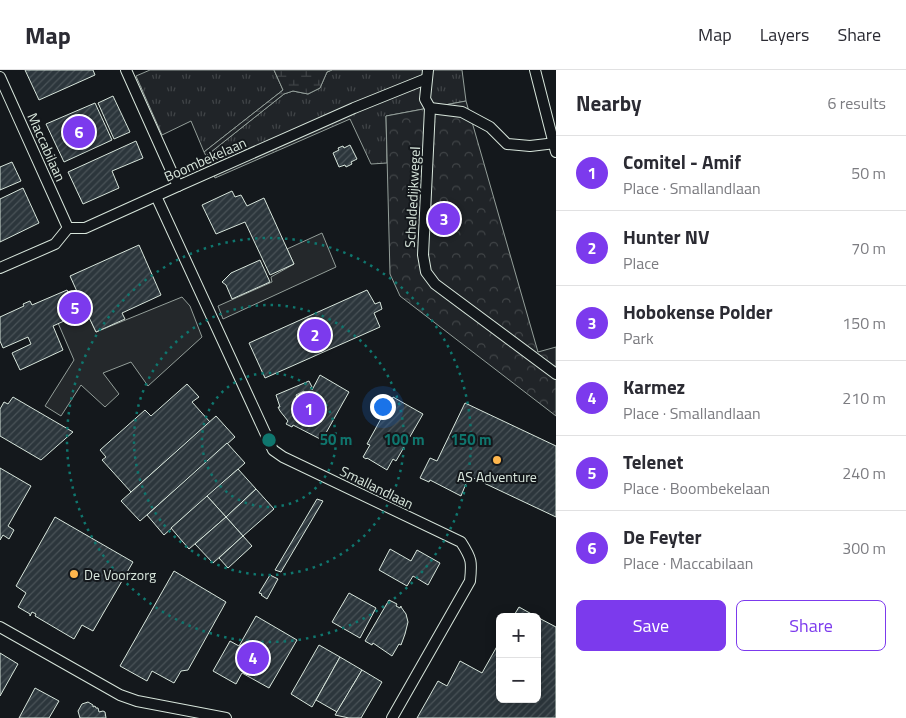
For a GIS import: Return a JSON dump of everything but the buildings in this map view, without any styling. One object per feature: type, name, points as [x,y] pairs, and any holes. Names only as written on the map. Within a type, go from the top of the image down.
[{"type":"street","points":[[126,70],[178,186]]},
{"type":"street","points":[[430,108],[462,112],[490,127],[507,144],[555,146],[535,70]]},
{"type":"street","name":"Boombekelaan","points":[[68,228],[85,228],[427,75]]},
{"type":"street","name":"Scheldedijkwegel","points":[[427,75],[425,99],[430,108],[423,255],[426,272],[435,284],[556,374]]},
{"type":"street","name":"Maccabilaan","points":[[0,77],[68,228]]},
{"type":"street","name":"Smallandlaan","points":[[156,196],[273,450],[282,457],[461,542],[468,552],[472,564],[470,581],[392,718]]},
{"type":"street","points":[[0,268],[55,244],[68,228]]},
{"type":"street","points":[[0,626],[120,695],[137,701],[226,718]]},
{"type":"green space","points":[[150,70],[274,70],[283,90],[204,152],[191,121],[162,135],[136,76]]},
{"type":"green space","points":[[274,70],[332,70],[327,72],[320,88],[308,94],[293,91],[284,94],[206,156],[204,152],[283,90]]},
{"type":"green space","points":[[332,70],[462,70],[466,101],[386,116],[387,163],[371,164],[350,119],[215,178],[206,156],[284,94],[293,91],[308,94],[320,88],[327,72]]},
{"type":"green space","points":[[466,101],[538,352],[556,347],[556,416],[400,296],[390,274],[386,116]]},
{"type":"shaded area","points":[[322,233],[336,267],[223,319],[218,306],[272,282],[271,277],[294,264],[287,249]]},
{"type":"shaded area","points":[[182,297],[190,306],[202,337],[148,386],[131,362],[103,373],[119,394],[105,407],[81,385],[61,416],[45,406],[74,360],[58,323],[86,311],[96,332]]},
{"type":"place","name":"De Feyter","points":[[79,132]]},
{"type":"place","name":"Hobokense Polder","points":[[444,219]]},
{"type":"place","name":"Telenet","points":[[75,308]]},
{"type":"place","name":"Hunter NV","points":[[315,335]]},
{"type":"place","name":"Comitel - Amif","points":[[309,409]]},
{"type":"place","name":"AS Adventure","points":[[497,460]]},
{"type":"place","name":"De Voorzorg","points":[[74,574]]},
{"type":"place","name":"Karmez","points":[[253,658]]}]
